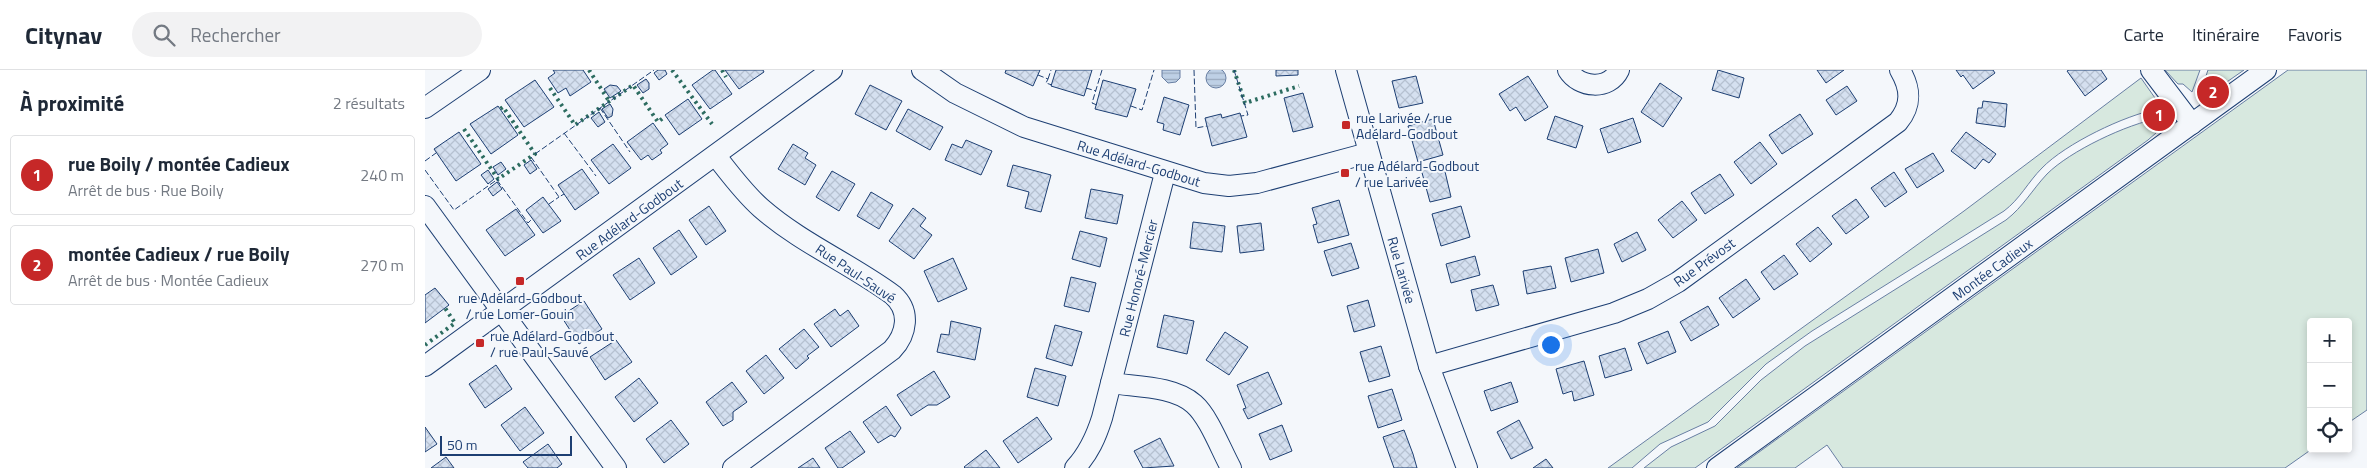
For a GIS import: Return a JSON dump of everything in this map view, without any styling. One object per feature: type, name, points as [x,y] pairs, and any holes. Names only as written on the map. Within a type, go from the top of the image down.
[{"type":"street","points":[[425,108],[480,70]]},
{"type":"street","name":"Rue Adélard-Godbout","points":[[425,366],[832,70]]},
{"type":"street","name":"Rue Adélard-Godbout","points":[[922,70],[955,93],[1007,120],[1165,173],[1203,183],[1241,186],[1368,153]]},
{"type":"street","name":"Rue Larivée","points":[[1346,70],[1429,366],[1467,468]]},
{"type":"street","points":[[1568,70],[1571,75],[1581,82],[1596,85],[1608,82],[1619,70]]},
{"type":"street","name":"Rue Prévost","points":[[1429,366],[1614,313],[1648,299],[1679,282],[1897,122],[1904,114],[1909,98],[1907,82],[1900,70]]},
{"type":"street","points":[[2151,70],[2192,124]]},
{"type":"street","name":"Montée Cadieux","points":[[1717,468],[2266,70]]},
{"type":"street","name":"Rue Paul-Sauvé","points":[[716,156],[761,209],[790,230],[893,295],[901,305],[905,319],[901,339],[892,350],[733,468]]},
{"type":"street","name":"Rue Honoré-Mercier","points":[[1075,468],[1083,459],[1094,440],[1111,383],[1165,173]]},
{"type":"street","points":[[425,206],[616,468]]},
{"type":"street","points":[[1111,383],[1160,390],[1187,398],[1202,414],[1231,468]]},
{"type":"shaded area","points":[[2165,70],[2200,70],[2192,92],[2183,84],[2178,84]]},
{"type":"shaded area","points":[[2208,70],[2244,70],[2211,93],[2200,94]]},
{"type":"shaded area","points":[[2288,70],[2367,70],[2367,410],[2352,420],[2352,318],[2307,318],[2307,453],[2285,468],[1843,468],[1827,445],[1795,468],[1737,468]]},
{"type":"shaded area","points":[[2141,78],[2155,98],[2158,109],[2129,117],[2080,140],[2042,168],[2015,201],[2004,211],[1812,331],[1766,364],[1708,422],[1660,444],[1632,468],[1608,468],[1964,211]]},
{"type":"shaded area","points":[[2160,118],[2156,133],[2148,140],[1695,468],[1644,468],[1671,447],[1715,426],[1761,380],[1805,346],[2006,220],[2047,174],[2070,156],[2116,132]]},
{"type":"water","points":[[1216,68],[1223,71],[1226,78],[1223,85],[1216,88],[1209,85],[1206,78],[1209,71]]},
{"type":"water","points":[[1162,70],[1180,70],[1180,78],[1176,82],[1168,83],[1162,77]]},
{"type":"building","points":[[553,70],[583,70],[591,82],[570,96],[566,88],[558,93],[548,78],[555,73]]},
{"type":"building","points":[[658,70],[665,70],[667,74],[659,80],[654,73]]},
{"type":"building","points":[[715,70],[732,94],[710,109],[692,85]]},
{"type":"building","points":[[725,70],[763,70],[764,72],[739,89]]},
{"type":"building","points":[[1006,70],[1040,70],[1033,86],[1005,73]]},
{"type":"building","points":[[1056,70],[1092,70],[1084,96],[1051,86]]},
{"type":"building","points":[[1276,70],[1298,70],[1298,75],[1276,76]]},
{"type":"building","points":[[1718,70],[1744,78],[1739,98],[1712,90]]},
{"type":"building","points":[[1817,70],[1844,70],[1826,83]]},
{"type":"building","points":[[1956,70],[1993,70],[1995,73],[1973,89],[1963,75],[1961,77]]},
{"type":"building","points":[[2101,70],[2107,79],[2085,96],[2067,71]]},
{"type":"building","points":[[1416,76],[1423,103],[1399,108],[1392,81]]},
{"type":"building","points":[[1528,76],[1548,107],[1525,121],[1516,107],[1510,111],[1499,94]]},
{"type":"building","points":[[646,79],[649,83],[649,89],[643,93],[637,85]]},
{"type":"building","points":[[535,80],[554,107],[524,127],[505,100]]},
{"type":"building","points":[[1103,80],[1136,89],[1127,117],[1095,109]]},
{"type":"building","points":[[1660,83],[1682,98],[1663,127],[1641,112]]},
{"type":"building","points":[[610,85],[617,86],[621,91],[610,98],[604,89]]},
{"type":"building","points":[[870,85],[902,101],[886,130],[855,114]]},
{"type":"building","points":[[1847,86],[1857,101],[1836,115],[1826,100]]},
{"type":"building","points":[[1303,93],[1313,127],[1293,132],[1284,98]]},
{"type":"building","points":[[1164,97],[1189,105],[1180,135],[1163,130],[1164,124],[1157,122]]},
{"type":"building","points":[[688,99],[702,119],[679,135],[665,115]]},
{"type":"building","points":[[1983,101],[2007,104],[2005,127],[1976,123],[1978,108],[1982,108]]},
{"type":"building","points":[[610,104],[613,109],[612,116],[608,118],[602,109]]},
{"type":"building","points":[[498,106],[518,135],[491,154],[470,124]]},
{"type":"building","points":[[908,109],[943,127],[930,150],[896,131]]},
{"type":"building","points":[[599,112],[605,122],[598,127],[591,118]]},
{"type":"building","points":[[1240,113],[1247,137],[1212,146],[1205,118],[1221,114],[1222,118]]},
{"type":"building","points":[[1800,114],[1813,134],[1782,154],[1769,135]]},
{"type":"building","points":[[1555,116],[1583,126],[1576,148],[1547,139]]},
{"type":"building","points":[[1633,118],[1641,142],[1608,153],[1600,129]]},
{"type":"building","points":[[1433,119],[1443,155],[1418,162],[1408,126]]},
{"type":"building","points":[[653,123],[668,144],[660,150],[662,153],[652,160],[648,155],[641,160],[627,142]]},
{"type":"building","points":[[459,132],[481,164],[456,181],[434,149]]},
{"type":"building","points":[[1966,132],[1996,154],[1989,163],[1983,159],[1975,169],[1951,151]]},
{"type":"building","points":[[966,140],[992,151],[981,175],[945,160],[952,144],[962,148]]},
{"type":"building","points":[[1760,142],[1777,164],[1751,184],[1734,162]]},
{"type":"building","points":[[613,144],[631,168],[609,184],[591,160]]},
{"type":"building","points":[[793,144],[808,153],[805,158],[816,165],[805,185],[778,169]]},
{"type":"building","points":[[1933,153],[1944,171],[1917,188],[1905,169]]},
{"type":"building","points":[[531,160],[537,169],[530,174],[524,165]]},
{"type":"building","points":[[501,162],[506,169],[498,175],[493,167]]},
{"type":"building","points":[[1443,163],[1451,197],[1430,202],[1421,169]]},
{"type":"building","points":[[1013,165],[1051,175],[1041,212],[1025,208],[1029,192],[1007,186]]},
{"type":"building","points":[[582,169],[599,193],[575,210],[558,185]]},
{"type":"building","points":[[488,170],[494,179],[488,184],[481,175]]},
{"type":"building","points":[[832,171],[855,184],[839,211],[816,197]]},
{"type":"building","points":[[1894,172],[1907,192],[1885,207],[1871,188]]},
{"type":"building","points":[[1720,174],[1734,195],[1705,214],[1691,193]]},
{"type":"building","points":[[497,182],[502,189],[493,196],[488,189]]},
{"type":"building","points":[[1091,189],[1123,195],[1117,224],[1085,218]]},
{"type":"building","points":[[871,192],[893,205],[879,229],[857,216]]},
{"type":"building","points":[[543,197],[561,221],[543,233],[526,210]]},
{"type":"building","points":[[1856,199],[1869,217],[1846,234],[1832,216]]},
{"type":"building","points":[[1339,200],[1349,235],[1318,243],[1313,225],[1317,224],[1312,208]]},
{"type":"building","points":[[1682,201],[1697,220],[1673,238],[1658,220]]},
{"type":"building","points":[[709,206],[726,231],[706,245],[689,220]]},
{"type":"building","points":[[1461,206],[1470,237],[1441,246],[1432,214]]},
{"type":"building","points":[[913,208],[926,218],[920,226],[932,235],[914,259],[889,241]]},
{"type":"building","points":[[516,209],[535,235],[505,256],[486,230]]},
{"type":"building","points":[[1193,222],[1225,226],[1222,252],[1190,248]]},
{"type":"building","points":[[1261,223],[1264,250],[1240,253],[1237,226]]},
{"type":"building","points":[[1818,227],[1832,244],[1810,262],[1796,244]]},
{"type":"building","points":[[679,230],[697,257],[671,275],[653,248]]},
{"type":"building","points":[[1080,231],[1107,238],[1100,267],[1072,259]]},
{"type":"building","points":[[1637,232],[1646,250],[1622,262],[1614,244]]},
{"type":"building","points":[[1351,243],[1359,268],[1332,276],[1324,251]]},
{"type":"building","points":[[1598,249],[1604,273],[1571,282],[1565,258]]},
{"type":"building","points":[[1784,255],[1798,274],[1774,290],[1761,272]]},
{"type":"building","points":[[1475,256],[1480,275],[1451,283],[1446,264]]},
{"type":"building","points":[[639,258],[655,283],[630,300],[613,275]]},
{"type":"building","points":[[953,258],[967,289],[938,302],[924,271]]},
{"type":"building","points":[[1551,266],[1556,288],[1527,294],[1523,271]]},
{"type":"building","points":[[1071,277],[1096,283],[1089,312],[1064,306]]},
{"type":"building","points":[[1746,279],[1760,299],[1733,318],[1719,298]]},
{"type":"building","points":[[1493,285],[1499,305],[1476,311],[1471,290]]},
{"type":"building","points":[[435,288],[449,305],[425,323],[425,295]]},
{"type":"building","points":[[1368,300],[1375,326],[1354,332],[1347,306]]},
{"type":"building","points":[[584,301],[602,329],[579,344],[561,316]]},
{"type":"building","points":[[1708,306],[1719,325],[1691,341],[1680,322]]},
{"type":"building","points":[[835,309],[840,316],[848,310],[859,326],[831,347],[814,324]]},
{"type":"building","points":[[1164,315],[1194,321],[1187,354],[1157,347]]},
{"type":"building","points":[[951,321],[981,328],[975,360],[937,352],[941,334],[949,335]]},
{"type":"building","points":[[1055,325],[1082,332],[1072,366],[1046,358]]},
{"type":"building","points":[[804,329],[819,347],[807,356],[809,358],[796,369],[779,349]]},
{"type":"building","points":[[1668,331],[1676,352],[1647,364],[1638,343]]},
{"type":"building","points":[[1225,332],[1248,347],[1229,375],[1206,360]]},
{"type":"building","points":[[616,340],[632,362],[605,380],[590,357]]},
{"type":"building","points":[[1381,346],[1390,376],[1369,382],[1360,352]]},
{"type":"building","points":[[1625,348],[1632,370],[1605,378],[1599,356]]},
{"type":"building","points":[[766,355],[784,378],[764,394],[746,371]]},
{"type":"building","points":[[1584,361],[1594,395],[1574,401],[1572,391],[1563,394],[1556,369]]},
{"type":"building","points":[[496,365],[512,389],[485,408],[469,384]]},
{"type":"building","points":[[1035,368],[1066,376],[1058,406],[1027,397]]},
{"type":"building","points":[[934,371],[950,397],[937,405],[928,405],[911,416],[897,395]]},
{"type":"building","points":[[1268,372],[1282,404],[1248,419],[1243,409],[1246,408],[1237,385]]},
{"type":"building","points":[[639,378],[658,403],[634,422],[615,397]]},
{"type":"building","points":[[732,382],[747,402],[733,412],[733,420],[723,426],[706,402]]},
{"type":"building","points":[[1511,382],[1518,402],[1491,411],[1484,391]]},
{"type":"building","points":[[1392,389],[1402,420],[1378,428],[1368,396]]},
{"type":"building","points":[[886,406],[901,428],[895,437],[891,435],[878,443],[863,422]]},
{"type":"building","points":[[525,407],[544,433],[520,451],[501,425]]},
{"type":"building","points":[[1037,417],[1052,439],[1018,463],[1003,441]]},
{"type":"building","points":[[671,420],[689,444],[664,463],[646,439]]},
{"type":"building","points":[[1519,420],[1533,448],[1511,459],[1497,432]]},
{"type":"building","points":[[1282,425],[1292,451],[1270,460],[1259,434]]},
{"type":"building","points":[[425,427],[437,444],[425,452]]},
{"type":"building","points":[[1404,430],[1417,468],[1394,468],[1383,437]]},
{"type":"building","points":[[850,431],[865,452],[842,468],[838,468],[825,448]]},
{"type":"building","points":[[1160,438],[1174,466],[1143,468],[1134,451]]},
{"type":"building","points":[[548,444],[562,464],[557,468],[528,468],[523,462]]},
{"type":"building","points":[[986,450],[1000,468],[964,467]]},
{"type":"building","points":[[446,457],[454,468],[431,468]]},
{"type":"building","points":[[813,458],[820,468],[798,468]]},
{"type":"building","points":[[1546,459],[1553,468],[1533,468]]},
{"type":"hedge","points":[[589,70],[609,101]]},
{"type":"hedge","points":[[672,70],[712,124]]},
{"type":"hedge","points":[[722,70],[726,77]]},
{"type":"hedge","points":[[1234,70],[1245,103],[1299,86]]},
{"type":"hedge","points":[[550,88],[575,125],[633,85],[658,122],[663,118]]},
{"type":"hedge","points":[[464,129],[498,179],[535,154],[503,107],[500,109]]},
{"type":"hedge","points":[[425,345],[455,323],[445,308]]},
{"type":"fence","points":[[535,154],[654,70]]},
{"type":"fence","points":[[1048,79],[1051,70]]},
{"type":"fence","points":[[1097,105],[1092,103],[1102,70]]},
{"type":"fence","points":[[1131,106],[1142,110],[1154,70]]},
{"type":"fence","points":[[1194,70],[1196,128],[1207,126]]},
{"type":"fence","points":[[1234,70],[1248,115],[1241,116]]},
{"type":"fence","points":[[1038,75],[1048,79],[1046,83],[1052,85]]},
{"type":"fence","points":[[1086,88],[1096,91]]},
{"type":"fence","points":[[600,108],[630,152]]},
{"type":"fence","points":[[564,133],[596,176]]},
{"type":"fence","points":[[425,161],[436,153]]},
{"type":"fence","points":[[531,157],[559,197],[564,194]]},
{"type":"fence","points":[[425,170],[454,210],[498,179]]},
{"type":"fence","points":[[497,180],[528,223],[532,219]]},
{"type":"fence","points":[[549,204],[559,197]]},
{"type":"place","name":"montée Cadieux / rue Boily","points":[[2213,92]]},
{"type":"place","name":"rue Boily / montée Cadieux","points":[[2159,115]]},
{"type":"place","name":"rue Larivée / rue Adélard-Godbout","points":[[1346,125]]},
{"type":"place","name":"rue Adélard-Godbout / rue Larivée","points":[[1345,173]]},
{"type":"place","name":"rue Adélard-Godbout / rue Lomer-Gouin","points":[[520,281]]},
{"type":"place","name":"rue Adélard-Godbout / rue Paul-Sauvé","points":[[480,343]]}]
